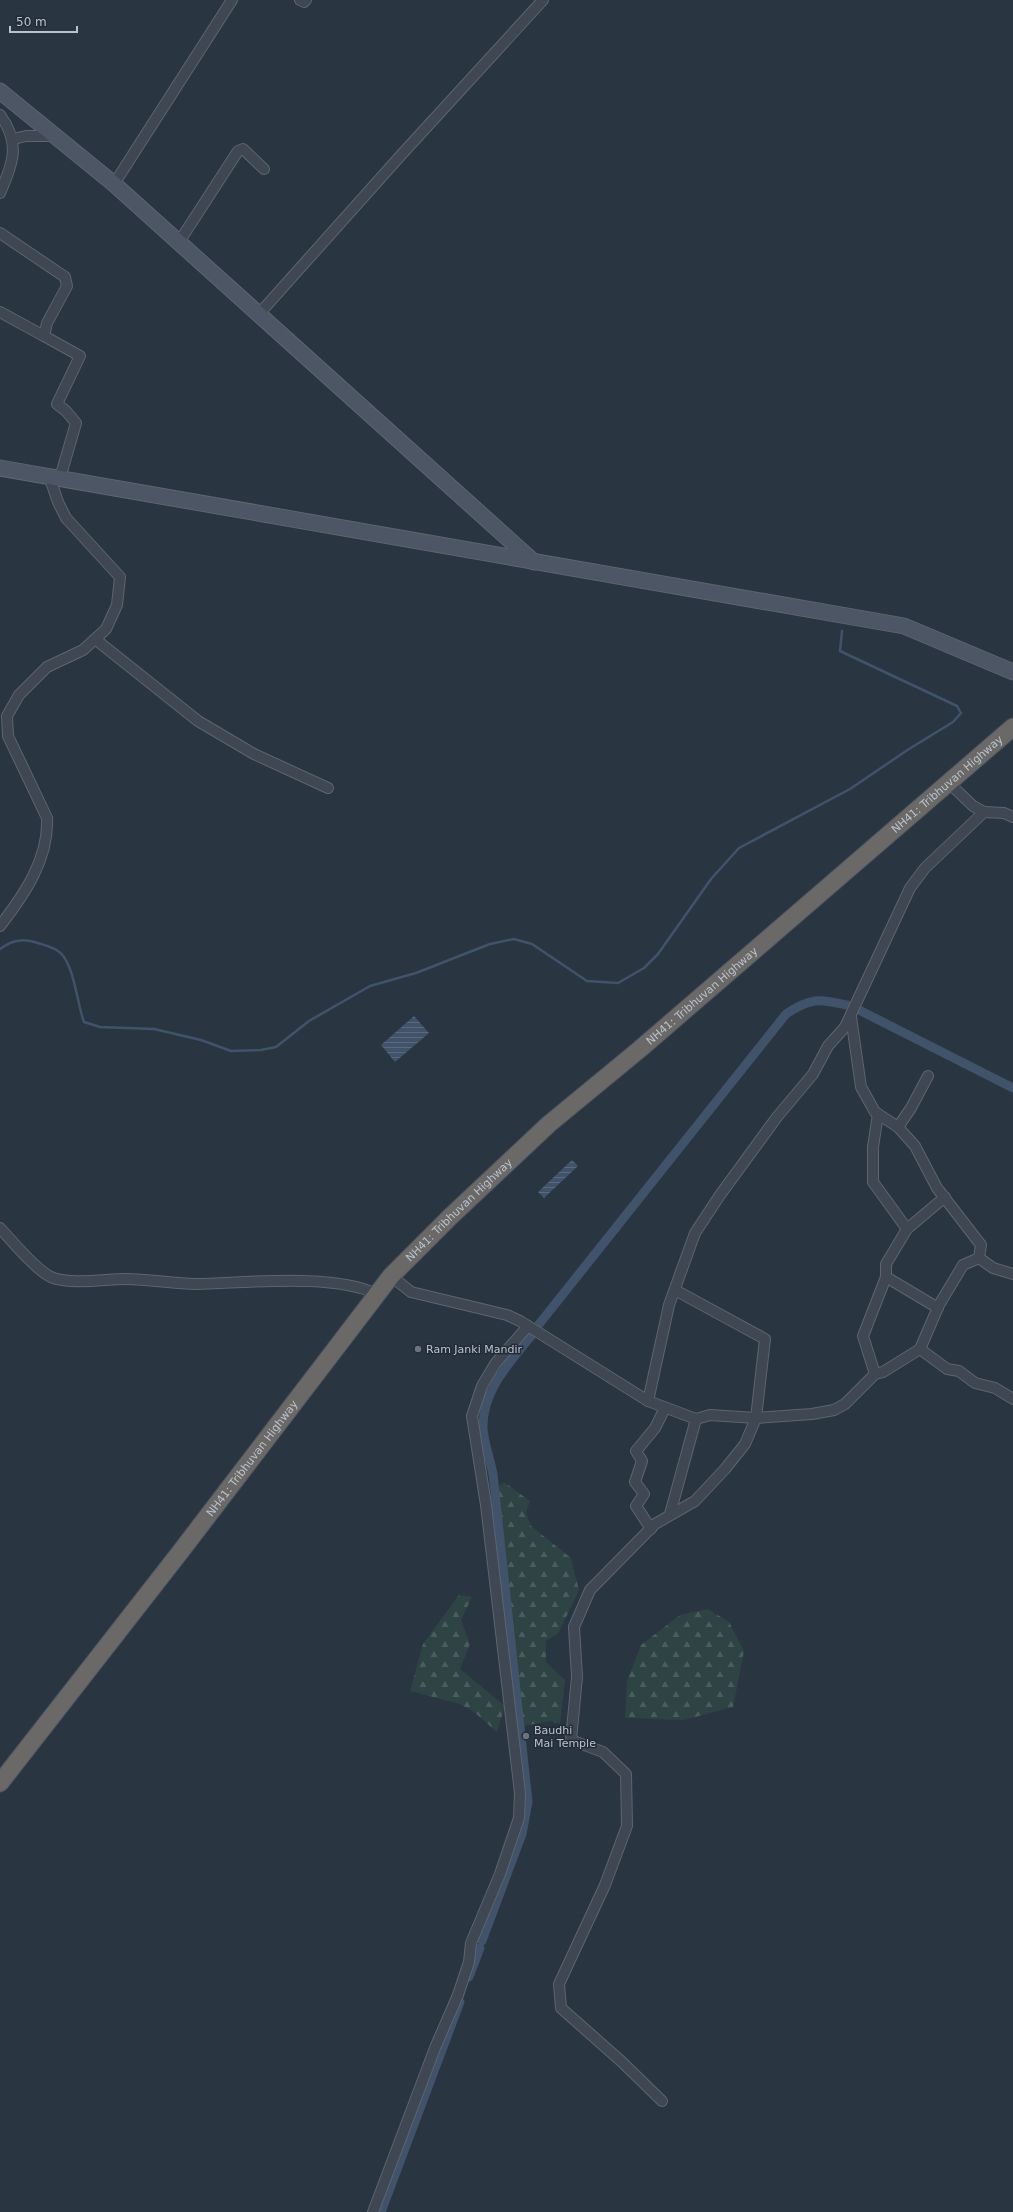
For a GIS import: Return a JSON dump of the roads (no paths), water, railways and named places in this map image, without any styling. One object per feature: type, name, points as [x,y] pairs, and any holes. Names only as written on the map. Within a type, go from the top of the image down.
[{"type":"highway","name":"NH41: Tribhuvan Highway","points":[[0,1783],[181,1551],[391,1276],[450,1216],[549,1124],[646,1043],[949,783],[1013,726]]},
{"type":"main road","points":[[0,91],[114,184],[534,562]]},
{"type":"main road","points":[[0,468],[904,626],[1013,672]]},
{"type":"street","points":[[114,184],[232,0]]},
{"type":"street","points":[[300,0],[304,2],[306,0]]},
{"type":"street","points":[[259,314],[402,154],[543,0]]},
{"type":"street","points":[[0,115],[13,139],[12,165],[0,193]]},
{"type":"street","points":[[13,139],[26,136],[54,136]]},
{"type":"street","points":[[179,242],[238,151],[243,149],[264,169]]},
{"type":"street","points":[[0,233],[65,277],[67,286],[46,323],[44,336]]},
{"type":"street","points":[[0,312],[80,356],[57,404],[66,411],[76,423],[54,477],[58,502],[66,518],[120,577],[117,605],[106,629],[83,650],[47,668],[18,695],[7,716],[8,736],[47,818],[48,832],[31,883],[0,926]]},
{"type":"street","points":[[95,639],[198,721],[254,754],[328,788]]},
{"type":"street","points":[[949,783],[973,806],[984,812],[1004,813],[1013,817]]},
{"type":"street","points":[[648,1401],[655,1362],[675,1290],[695,1233],[720,1195],[777,1117],[813,1074],[828,1046],[845,1027],[910,888],[926,868],[984,812]]},
{"type":"street","points":[[851,1017],[860,1087],[875,1112],[898,1127],[915,1146],[937,1188],[982,1245],[979,1258]]},
{"type":"street","points":[[898,1127],[912,1108],[928,1076]]},
{"type":"street","points":[[878,1114],[874,1147],[873,1182],[907,1229]]},
{"type":"street","points":[[875,1374],[863,1336],[886,1277],[886,1264],[907,1229],[945,1197]]},
{"type":"street","points":[[0,1228],[40,1269],[51,1277],[67,1280],[147,1279],[194,1284],[330,1282],[362,1287],[377,1294]]},
{"type":"street","points":[[391,1276],[411,1292],[507,1315],[528,1326],[648,1401],[665,1408],[696,1419],[710,1415],[756,1418],[812,1414],[834,1410],[845,1404],[875,1374],[883,1372],[920,1349],[938,1308],[963,1265],[979,1258]]},
{"type":"street","points":[[979,1258],[993,1268],[1013,1274]]},
{"type":"street","points":[[886,1277],[938,1308]]},
{"type":"street","points":[[662,2101],[622,2062],[561,2008],[559,1984],[605,1885],[627,1826],[626,1774],[603,1752],[571,1740],[577,1677],[574,1627],[590,1590],[650,1529],[670,1514],[695,1501],[725,1469],[745,1444],[756,1418],[765,1339],[675,1290]]},
{"type":"street","points":[[373,2212],[435,2048],[458,1995],[469,1962],[471,1943],[500,1874],[519,1818],[519,1778],[486,1505],[472,1416],[480,1391],[492,1370],[528,1326]]},
{"type":"street","points":[[920,1349],[947,1369],[960,1371],[975,1383],[995,1388],[1013,1399]]},
{"type":"street","points":[[650,1529],[636,1506],[644,1494],[635,1482],[642,1461],[636,1451],[655,1428],[665,1408]]},
{"type":"street","points":[[670,1514],[696,1419]]},
{"type":"water","points":[[414,1016],[429,1033],[395,1062],[381,1045]]},
{"type":"water","points":[[572,1160],[578,1166],[544,1198],[538,1192]]},
{"type":"waterway","points":[[0,949],[13,942],[23,940],[51,947],[58,951],[68,964],[84,1022],[100,1027],[154,1029],[201,1040],[231,1051],[261,1050],[276,1047],[309,1021],[370,986],[416,973],[490,944],[514,939],[532,944],[587,981],[618,983],[644,968],[658,954],[711,879],[739,848],[850,789],[909,749],[953,722],[961,713],[957,706],[840,651],[842,631]]},
{"type":"waterway","points":[[536,1328],[786,1014],[795,1008],[815,1001],[829,1001],[847,1005]]},
{"type":"waterway","points":[[857,1009],[1013,1088]]},
{"type":"waterway","points":[[482,1941],[522,1834],[528,1802],[493,1474],[483,1428],[484,1414],[492,1389],[532,1335]]},
{"type":"waterway","points":[[469,1977],[480,1948]]},
{"type":"waterway","points":[[381,2212],[460,2002]]},
{"type":"place","name":"Ram Janki Mandir","points":[[418,1349]]},
{"type":"place","name":"Baudhi Mai Temple","points":[[526,1736]]}]
